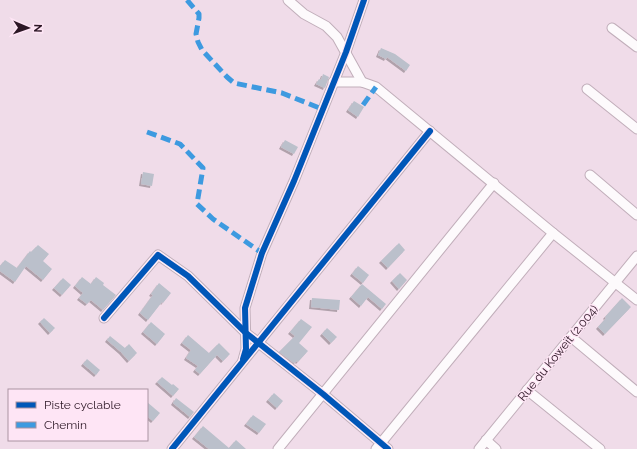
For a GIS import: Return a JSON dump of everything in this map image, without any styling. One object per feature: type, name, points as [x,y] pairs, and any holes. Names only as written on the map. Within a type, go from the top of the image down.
[{"type":"street","points":[[288,0],[304,14],[326,26],[338,37],[362,82]]},
{"type":"street","points":[[243,361],[246,349],[245,308],[262,253],[294,181],[346,52],[364,0]]},
{"type":"street","points":[[612,28],[637,47]]},
{"type":"street","points":[[333,82],[362,82],[376,87],[553,233],[637,300]]},
{"type":"street","points":[[587,89],[637,129]]},
{"type":"street","points":[[172,449],[430,131]]},
{"type":"street","points":[[590,175],[637,215]]},
{"type":"street","points":[[278,449],[494,183]]},
{"type":"street","points":[[104,318],[158,255],[188,276],[246,333],[323,394],[382,447],[553,233]]},
{"type":"street","name":"Rue du Koweït (2.004)","points":[[479,449],[637,256]]},
{"type":"street","points":[[571,337],[637,392]]},
{"type":"street","points":[[527,390],[600,449]]},
{"type":"street","points":[[486,440],[496,449]]},
{"type":"building","points":[[381,48],[395,54],[410,65],[406,71],[387,57],[386,59],[378,55]]},
{"type":"building","points":[[323,74],[329,77],[325,88],[316,84],[319,79],[321,80]]},
{"type":"building","points":[[354,101],[364,107],[358,117],[348,110]]},
{"type":"building","points":[[285,140],[298,147],[294,154],[281,147]]},
{"type":"building","points":[[143,172],[154,174],[152,186],[141,184]]},
{"type":"building","points":[[399,243],[405,250],[388,268],[381,261]]},
{"type":"building","points":[[38,245],[49,254],[43,261],[52,269],[43,280],[26,266],[15,282],[0,271],[0,266],[5,260],[17,268],[30,251],[31,252]]},
{"type":"building","points":[[358,266],[369,275],[363,283],[352,274]]},
{"type":"building","points":[[400,273],[407,280],[399,289],[392,281]]},
{"type":"building","points":[[82,277],[91,284],[96,277],[104,283],[103,285],[116,295],[103,310],[91,300],[87,304],[79,298],[83,293],[75,286]]},
{"type":"building","points":[[63,278],[71,285],[62,295],[54,288]]},
{"type":"building","points":[[159,283],[171,293],[148,320],[140,313],[153,295],[151,294]]},
{"type":"building","points":[[362,284],[386,304],[382,309],[368,297],[361,306],[351,297]]},
{"type":"building","points":[[312,298],[340,300],[339,310],[311,307]]},
{"type":"building","points":[[622,298],[631,307],[605,334],[598,327]]},
{"type":"building","points":[[44,318],[55,328],[50,333],[40,322]]},
{"type":"building","points":[[301,319],[312,327],[299,343],[308,351],[298,362],[297,361],[294,363],[279,352],[295,336],[290,332]]},
{"type":"building","points":[[151,322],[165,334],[157,344],[143,332]]},
{"type":"building","points":[[327,328],[337,337],[331,343],[322,334]]},
{"type":"building","points":[[188,335],[209,353],[219,343],[230,354],[223,361],[217,355],[200,374],[195,370],[198,366],[186,358],[191,350],[182,343]]},
{"type":"building","points":[[110,336],[125,348],[129,344],[137,353],[129,361],[107,340]]},
{"type":"building","points":[[87,359],[100,370],[96,375],[83,364]]},
{"type":"building","points":[[162,377],[179,389],[173,396],[157,382]]},
{"type":"building","points":[[274,393],[283,401],[277,408],[268,400]]},
{"type":"building","points":[[176,398],[194,412],[190,417],[173,403]]},
{"type":"building","points":[[148,403],[160,413],[153,421],[148,417]]},
{"type":"building","points":[[253,415],[266,424],[259,433],[246,424]]},
{"type":"building","points":[[203,426],[229,448],[236,440],[246,449],[209,449],[194,437]]},
{"type":"marked path","points":[[187,0],[199,14],[196,34],[202,50],[234,83],[282,93],[322,109]]},
{"type":"marked path","points":[[363,105],[376,87]]},
{"type":"marked path","points":[[147,132],[180,144],[203,168],[197,204],[213,219],[262,253]]},
{"type":"cycle path","points":[[243,359],[246,349],[245,308],[262,253],[294,181],[346,52],[364,0]]},
{"type":"cycle path","points":[[172,449],[430,131]]},
{"type":"cycle path","points":[[104,318],[158,255],[188,276],[246,333],[323,394],[388,449]]}]
